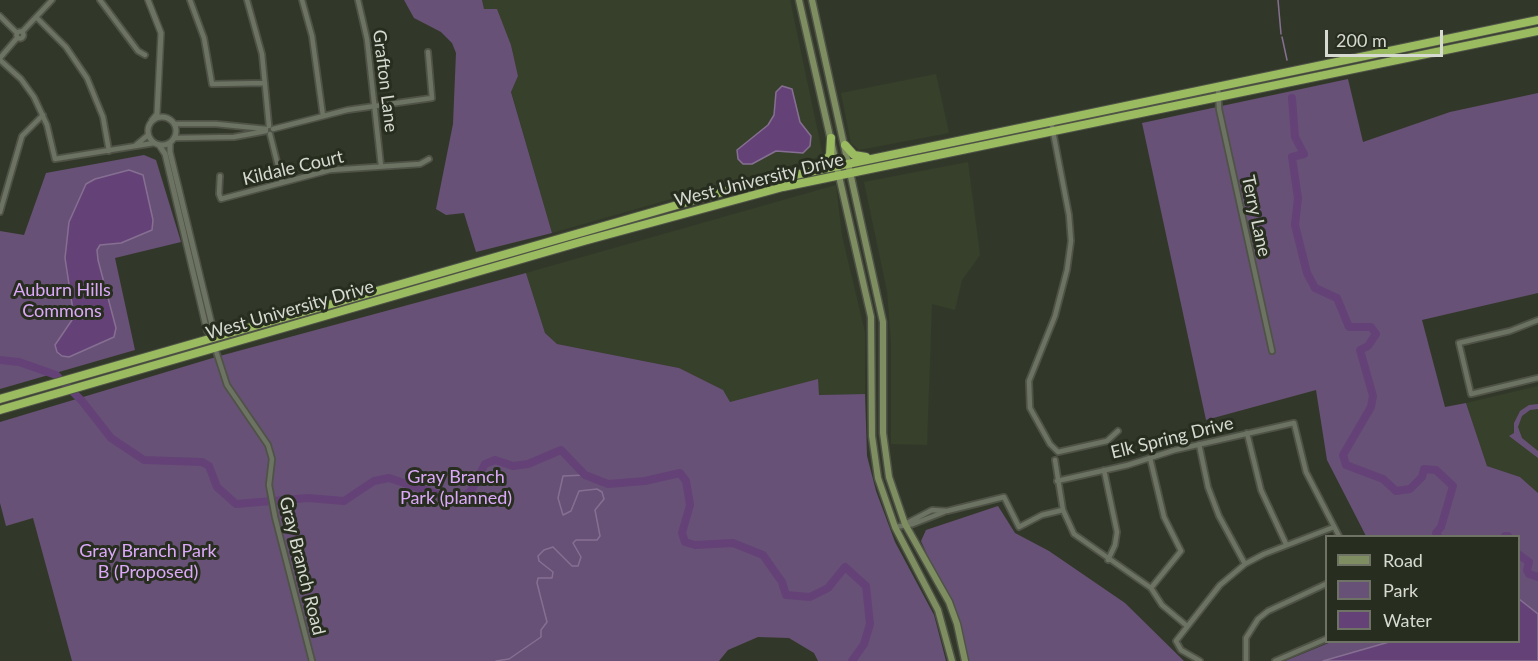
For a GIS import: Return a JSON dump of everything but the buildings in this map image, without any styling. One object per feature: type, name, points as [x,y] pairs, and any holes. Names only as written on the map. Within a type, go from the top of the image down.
[{"type":"highway","name":"West University Drive","points":[[0,399],[747,185],[1538,20]]},
{"type":"highway","points":[[1515,25],[1515,35]]},
{"type":"highway","name":"West University Drive","points":[[0,410],[757,193],[944,152],[1538,31]]},
{"type":"highway","points":[[820,168],[830,155],[831,138]]},
{"type":"highway","points":[[942,143],[944,152]]},
{"type":"highway","points":[[845,145],[854,155],[870,158]]},
{"type":"highway","points":[[509,263],[517,257],[579,240],[583,232]]},
{"type":"highway","points":[[212,338],[214,348]]},
{"type":"main road","points":[[799,0],[871,317],[872,436],[878,478],[895,527],[938,610],[952,661]]},
{"type":"main road","points":[[812,0],[883,322],[883,433],[889,477],[905,524],[949,602],[957,624],[965,661]]},
{"type":"main road","points":[[862,275],[873,272]]},
{"type":"main road","points":[[873,366],[884,367]]},
{"type":"street","points":[[52,0],[19,34],[0,59],[28,88],[43,115],[55,159],[157,144],[183,136],[226,138],[374,106],[432,98],[428,52]]},
{"type":"street","points":[[100,0],[138,51],[145,55]]},
{"type":"street","points":[[148,0],[161,33],[157,114],[148,127],[148,135],[165,154],[207,331],[212,338]]},
{"type":"street","points":[[247,0],[260,44],[269,130],[282,182]]},
{"type":"street","points":[[302,0],[312,36],[323,116]]},
{"type":"street","name":"Grafton Lane","points":[[358,0],[367,39],[381,166]]},
{"type":"street","points":[[192,1],[207,47],[212,84],[265,83]]},
{"type":"street","points":[[0,16],[19,34]]},
{"type":"street","points":[[36,17],[72,54],[87,78],[103,117],[110,151]]},
{"type":"street","name":"Terry Lane","points":[[1218,86],[1217,96],[1272,351]]},
{"type":"street","points":[[158,98],[175,124],[226,125],[269,130]]},
{"type":"street","points":[[0,212],[22,136],[43,115]]},
{"type":"street","points":[[152,120],[160,117],[169,118]]},
{"type":"street","points":[[1051,121],[1070,215],[1070,252],[1055,316],[1031,372],[1028,399],[1033,416],[1053,449],[1058,452],[1107,441],[1118,431]]},
{"type":"street","points":[[175,124],[170,152],[213,329],[212,338]]},
{"type":"street","points":[[226,125],[226,138]]},
{"type":"street","points":[[133,147],[148,135]]},
{"type":"street","name":"Kildale Court","points":[[219,176],[221,199],[337,169],[420,164],[429,159]]},
{"type":"street","points":[[1538,320],[1510,331],[1459,343],[1471,394],[1538,378]]},
{"type":"street","name":"Gray Branch Road","points":[[214,348],[227,385],[268,445],[272,459],[269,485],[275,517],[312,661]]},
{"type":"street","name":"Elk Spring Drive","points":[[1056,481],[1199,444],[1294,423],[1306,472],[1334,527]]},
{"type":"street","points":[[1247,433],[1261,490],[1286,544]]},
{"type":"street","points":[[1199,444],[1208,487],[1219,516],[1245,564]]},
{"type":"street","points":[[1150,458],[1164,517],[1181,551],[1151,588]]},
{"type":"street","points":[[1055,460],[1056,481],[1062,510],[1074,534],[1151,588],[1162,605],[1187,626]]},
{"type":"street","points":[[1104,470],[1117,532],[1115,545],[1108,560]]},
{"type":"street","points":[[895,527],[913,524],[947,511],[1004,497],[1019,526],[1042,515],[1062,510]]},
{"type":"street","points":[[1200,661],[1181,650],[1176,644],[1187,626],[1220,585],[1245,564],[1286,544],[1307,539],[1334,527],[1338,535]]},
{"type":"street","points":[[1246,661],[1246,638],[1258,619],[1268,611],[1325,584]]},
{"type":"street","points":[[1275,661],[1325,639]]},
{"type":"shaded area","points":[[482,0],[790,0],[823,156],[552,233],[511,91],[518,76],[511,45],[497,10],[484,9]]},
{"type":"shaded area","points":[[936,74],[949,133],[859,150],[851,143],[841,93]]},
{"type":"shaded area","points":[[968,162],[980,255],[962,280],[955,310],[932,304],[927,445],[891,444],[891,342],[887,291],[864,182]]},
{"type":"shaded area","points":[[836,185],[842,236],[865,332],[865,394],[819,395],[817,380],[730,403],[679,368],[557,344],[545,333],[526,273]]},
{"type":"shaded area","points":[[1538,386],[1538,493],[1520,477],[1487,466],[1466,403]]},
{"type":"green space","points":[[404,0],[482,0],[484,9],[497,9],[511,45],[518,76],[511,92],[552,233],[476,252],[464,213],[446,215],[436,209],[453,124],[456,53],[452,43],[441,32],[414,18]]},
{"type":"green space","points":[[1348,79],[1363,142],[1450,112],[1538,93],[1538,293],[1422,320],[1445,407],[1466,403],[1487,466],[1520,477],[1538,493],[1538,661],[1285,661],[1329,643],[1520,643],[1520,535],[1365,535],[1327,460],[1316,390],[1206,420],[1142,123]]},
{"type":"green space","name":"Auburn Hills Commons","points":[[144,155],[156,160],[181,242],[115,258],[135,350],[0,389],[0,231],[24,235],[46,173]]},
{"type":"green space","points":[[526,273],[545,333],[557,344],[679,368],[723,390],[730,402],[818,379],[819,395],[865,394],[867,456],[876,491],[895,542],[934,615],[946,661],[818,661],[814,653],[789,638],[758,637],[728,650],[719,661],[72,661],[33,518],[6,526],[0,503],[0,422],[216,357]]},
{"type":"green space","points":[[1538,404],[1538,409],[1530,410],[1522,416],[1518,427],[1522,438],[1538,451],[1538,458],[1509,436],[1514,433],[1514,423],[1520,411],[1529,405]]},
{"type":"green space","points":[[998,506],[1015,533],[1049,551],[1125,603],[1184,661],[968,661],[961,631],[921,541],[926,530]]},
{"type":"water","points":[[782,86],[792,89],[800,122],[811,136],[810,146],[803,153],[776,151],[752,164],[743,164],[738,159],[737,150],[768,125],[774,115],[776,92]]},
{"type":"water","points":[[129,170],[143,175],[153,220],[152,230],[121,243],[100,245],[97,250],[116,328],[114,337],[69,357],[62,356],[57,352],[55,345],[74,317],[65,258],[69,222],[86,184],[95,179]]},
{"type":"water","points":[[1520,600],[1538,614],[1538,661],[1323,661],[1386,643],[1520,643]]},
{"type":"waterway","points":[[1278,0],[1281,34]]},
{"type":"waterway","points":[[1282,37],[1287,60]]},
{"type":"waterway","points":[[1292,98],[1295,137],[1304,154],[1292,157],[1298,198],[1295,225],[1307,273],[1315,288],[1337,298],[1349,327],[1371,327],[1376,334],[1368,346],[1360,350],[1373,396],[1371,407],[1343,455],[1346,465],[1383,479],[1396,491],[1410,489],[1422,477],[1424,469],[1436,470],[1453,486],[1441,527],[1436,533],[1437,535]]},
{"type":"waterway","points":[[0,360],[19,362],[56,375],[82,401],[111,438],[144,460],[202,462],[209,466],[217,487],[236,504],[308,498],[344,501],[374,481],[389,478],[440,495],[463,497],[471,491],[485,464],[495,460],[513,466],[528,464],[561,450],[585,475],[608,484],[645,481],[680,473],[686,481],[690,505],[682,533],[685,542],[695,545],[733,543],[763,555],[782,582],[786,595],[810,597],[828,588],[845,567],[866,586],[870,624],[864,644],[852,661]]},
{"type":"waterway","points":[[496,661],[509,659],[541,637],[541,630],[547,622],[537,583],[538,578],[552,578],[553,572],[539,561],[538,556],[544,550],[553,547],[572,566],[578,566],[581,557],[573,543],[576,540],[597,540],[600,536],[595,510],[604,499],[602,492],[597,489],[579,491],[571,511],[563,515],[558,498],[563,476],[585,475]]},
{"type":"waterway","points":[[1520,555],[1529,562],[1527,570],[1529,574],[1538,577]]},
{"type":"park label","name":"Gray Branch Park (planned)","points":[[456,487]]},
{"type":"park label","name":"Gray Branch Park B (Proposed)","points":[[148,561]]}]
